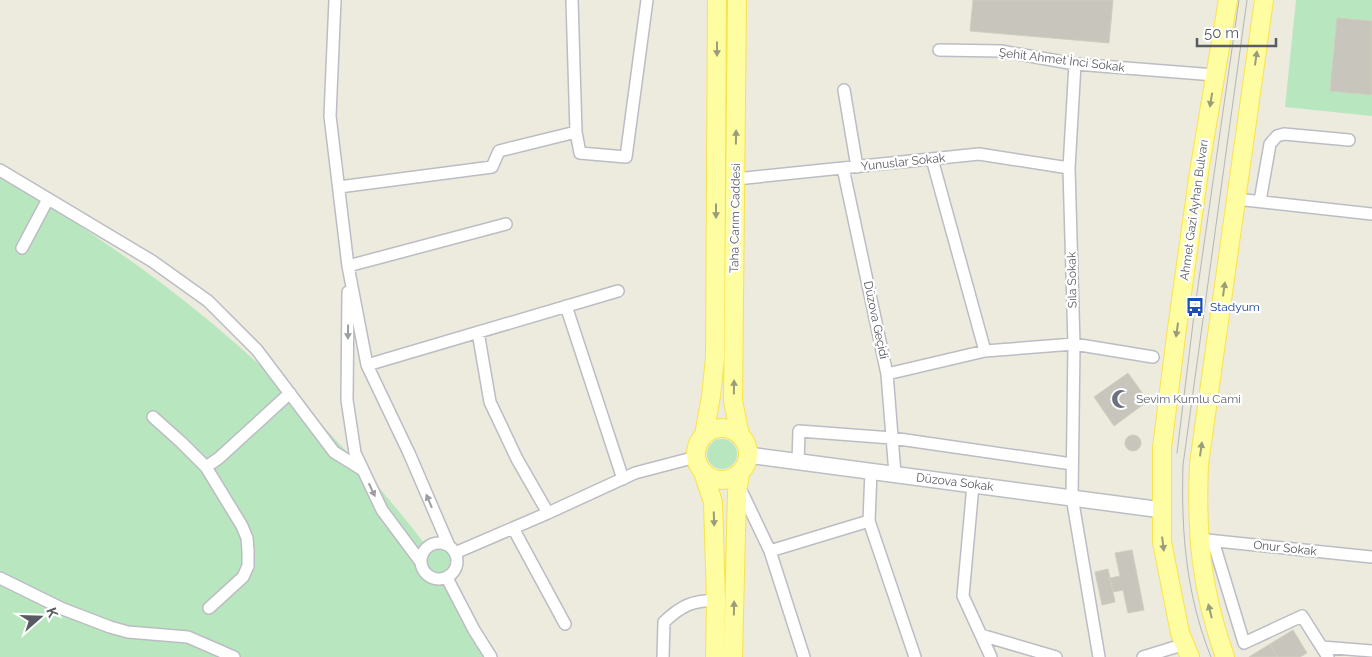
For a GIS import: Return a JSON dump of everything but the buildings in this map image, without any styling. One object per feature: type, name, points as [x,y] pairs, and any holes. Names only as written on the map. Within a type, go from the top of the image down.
[{"type":"main road","name":"Taha Carım Caddesi","points":[[704,435],[715,358],[717,0]]},
{"type":"main road","name":"Taha Carım Caddesi","points":[[738,0],[734,401],[740,435]]},
{"type":"main road","name":"Ahmet Gazi Ayhan Bulvarı","points":[[1187,650],[1180,633],[1162,542],[1162,448],[1200,172],[1228,0]]},
{"type":"main road","points":[[1225,657],[1207,596],[1206,540],[1199,464],[1264,0]]},
{"type":"main road","points":[[715,657],[716,600],[713,502],[699,464],[697,446],[704,435],[716,428],[723,428],[730,429],[740,435],[745,442],[748,455],[739,479],[733,657]]},
{"type":"main road","points":[[699,464],[714,479],[739,479]]},
{"type":"street","points":[[335,0],[330,116],[348,266],[367,365],[409,453],[457,562],[456,567],[447,578],[438,580],[429,577],[422,570],[420,560],[382,510],[355,453],[347,400],[348,266]]},
{"type":"street","points":[[572,0],[576,132],[580,153],[626,157],[647,0]]},
{"type":"street","name":"Şehit Ahmet İnci Sokak","points":[[939,50],[1001,51],[1075,64],[1215,75]]},
{"type":"street","name":"Sıla Sokak","points":[[1075,64],[1069,168],[1074,344],[1072,497],[1099,657]]},
{"type":"street","points":[[844,90],[857,167]]},
{"type":"street","points":[[339,186],[492,167],[499,151],[576,132]]},
{"type":"street","points":[[1260,201],[1269,148],[1271,141],[1277,136],[1284,134],[1349,140]]},
{"type":"street","name":"Yunuslar Sokak","points":[[736,179],[979,154],[1069,168]]},
{"type":"street","points":[[932,159],[985,351]]},
{"type":"street","name":"Düzova Geçidi","points":[[843,168],[887,374],[895,474]]},
{"type":"street","points":[[0,170],[152,261],[208,301],[257,350],[334,452],[363,470]]},
{"type":"street","points":[[22,248],[48,199]]},
{"type":"street","points":[[1236,199],[1372,214]]},
{"type":"street","points":[[348,266],[506,224]]},
{"type":"street","points":[[367,365],[618,291]]},
{"type":"street","points":[[566,306],[622,479]]},
{"type":"street","points":[[478,332],[490,402],[517,459],[548,513]]},
{"type":"street","points":[[887,374],[985,351],[1074,344],[1153,356]]},
{"type":"street","points":[[206,467],[219,458],[290,393]]},
{"type":"street","points":[[153,417],[206,467],[242,526],[247,538],[248,566],[243,578],[209,608]]},
{"type":"street","points":[[798,462],[799,430],[892,438],[1072,464]]},
{"type":"street","name":"Düzova Sokak","points":[[748,455],[1162,510]]},
{"type":"street","points":[[420,560],[423,552],[430,545],[440,543],[452,549],[513,528],[635,473],[699,464]]},
{"type":"street","points":[[871,471],[869,521],[915,657]]},
{"type":"street","points":[[739,479],[770,551],[804,657]]},
{"type":"street","points":[[973,485],[963,596],[991,657]]},
{"type":"street","points":[[770,551],[869,521]]},
{"type":"street","points":[[513,528],[565,624]]},
{"type":"street","points":[[1206,540],[1244,644],[1302,616],[1323,653],[1372,650]]},
{"type":"street","name":"Onur Sokak","points":[[1206,540],[1372,556]]},
{"type":"street","points":[[0,578],[63,609],[110,628],[128,632],[188,637],[234,657]]},
{"type":"street","points":[[447,578],[474,630],[491,657]]},
{"type":"street","points":[[663,657],[664,622],[678,608],[696,601],[716,600]]},
{"type":"street","points":[[981,635],[1056,657]]},
{"type":"street","points":[[1143,657],[1187,650]]},
{"type":"green space","points":[[1296,0],[1372,0],[1372,116],[1285,107]]},
{"type":"green space","points":[[0,169],[164,285],[201,314],[273,377],[371,478],[431,552],[439,549],[448,553],[450,563],[445,572],[492,657],[0,657]]},
{"type":"green space","points":[[722,439],[732,444],[737,454],[732,464],[722,469],[712,464],[707,454],[712,444]]},
{"type":"tram line","points":[[1177,453],[1195,307],[1239,0]]},
{"type":"tram line","points":[[1211,657],[1196,610],[1187,562],[1183,514],[1183,465],[1247,0]]},
{"type":"place","name":"Stadyum","points":[[1195,307]]},
{"type":"place","name":"Sevim Kumlu Cami","points":[[1121,399]]}]
